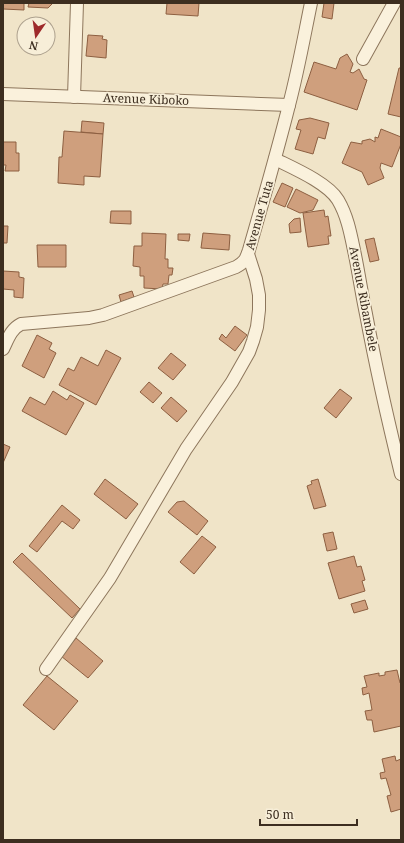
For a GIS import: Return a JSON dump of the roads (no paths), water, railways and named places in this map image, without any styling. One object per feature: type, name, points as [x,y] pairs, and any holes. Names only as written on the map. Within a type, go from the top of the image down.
[{"type":"street","points":[[74,97],[77,3]]},
{"type":"street","name":"Avenue Tuta","points":[[3,349],[11,332],[21,324],[89,318],[110,313],[242,264],[248,254],[275,160],[300,60],[311,3]]},
{"type":"street","points":[[363,59],[394,3]]},
{"type":"street","name":"Avenue Kiboko","points":[[3,94],[289,105]]},
{"type":"street","name":"Avenue Ribambele","points":[[275,160],[305,174],[327,189],[338,200],[345,214],[351,232],[366,316],[401,474]]},
{"type":"street","points":[[46,669],[110,578],[186,449],[232,382],[249,352],[257,327],[259,295],[256,279],[248,254]]}]
